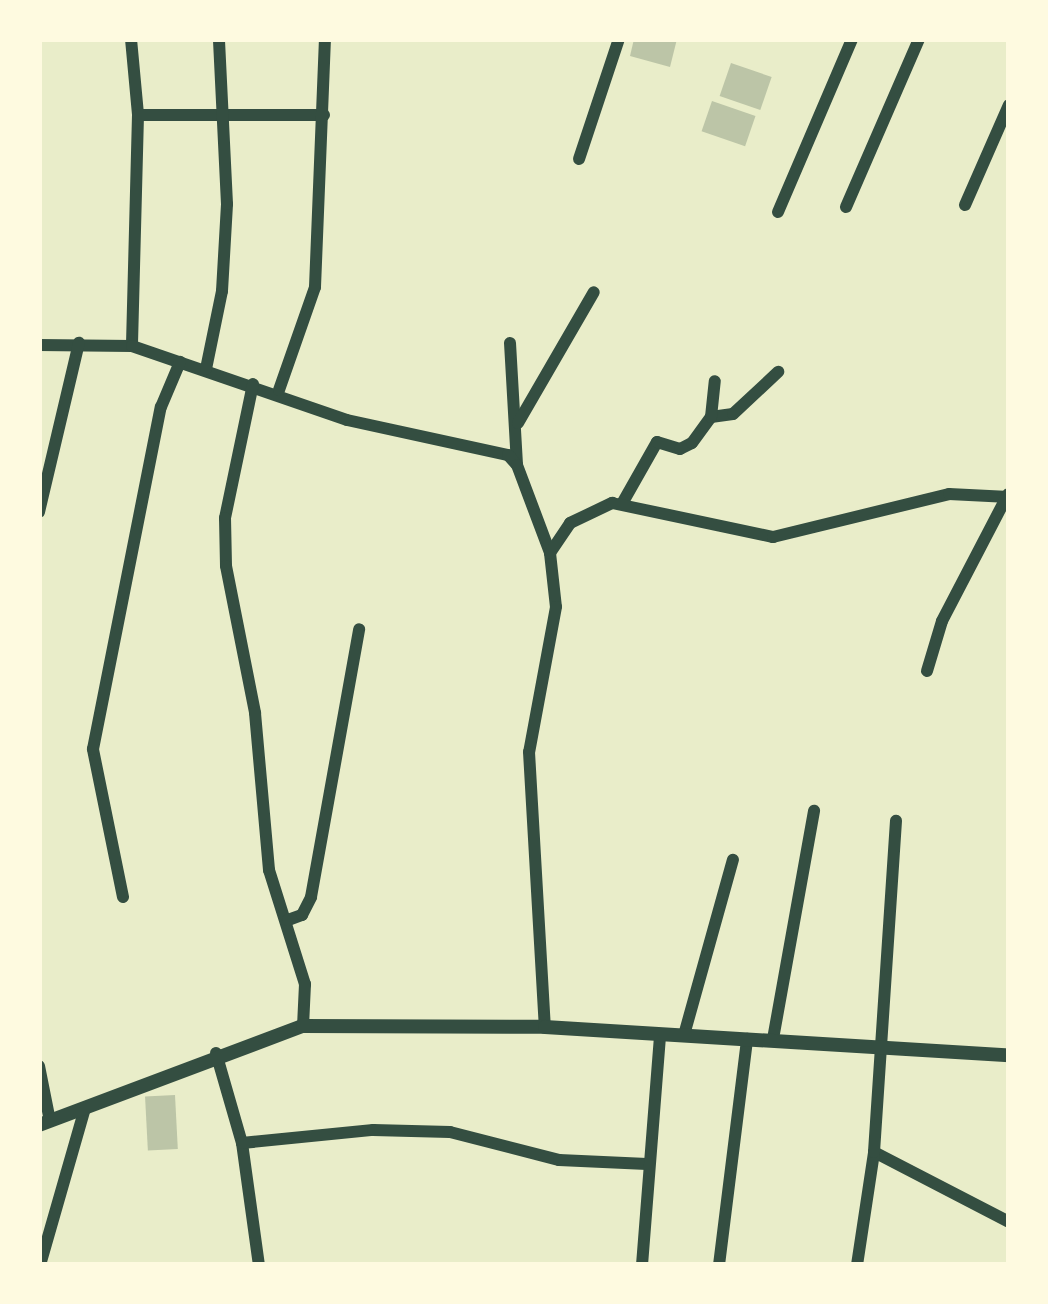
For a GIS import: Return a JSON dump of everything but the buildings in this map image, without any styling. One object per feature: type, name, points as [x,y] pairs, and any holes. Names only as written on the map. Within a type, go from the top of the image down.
[{"type":"street","points":[[131,39],[138,116],[132,346]]},
{"type":"street","points":[[206,369],[223,291],[219,39]]},
{"type":"street","points":[[279,390],[315,287],[325,39]]},
{"type":"street","points":[[579,160],[619,39]]},
{"type":"street","points":[[778,212],[852,39]]},
{"type":"street","points":[[846,207],[919,39]]},
{"type":"street","points":[[965,205],[1009,105]]},
{"type":"street","points":[[138,116],[323,115]]},
{"type":"street","points":[[518,423],[594,292]]},
{"type":"street","points":[[39,512],[79,343]]},
{"type":"street","points":[[510,344],[517,465],[550,553],[556,607],[529,752],[545,1027]]},
{"type":"street","points":[[39,345],[132,346],[279,390],[347,420],[496,452],[517,465]]},
{"type":"street","points":[[123,897],[93,748],[161,407],[180,362]]},
{"type":"street","points":[[711,417],[733,414],[778,372]]},
{"type":"street","points":[[623,502],[657,442],[680,449],[711,417],[715,381]]},
{"type":"street","points":[[253,384],[225,518],[226,566],[254,713],[269,870],[304,984],[303,1026]]},
{"type":"street","points":[[550,553],[570,523],[623,502],[719,531],[773,537],[949,494],[1007,495],[942,621],[927,671]]},
{"type":"street","points":[[288,920],[302,915],[311,896],[359,629]]},
{"type":"street","points":[[773,1039],[814,811]]},
{"type":"street","points":[[857,1265],[874,1152],[896,821]]},
{"type":"street","points":[[684,1035],[734,860]]},
{"type":"street","points":[[39,1066],[45,1123],[216,1053],[303,1026],[545,1027],[1009,1055]]},
{"type":"street","points":[[642,1265],[660,1035]]},
{"type":"street","points":[[719,1265],[747,1039]]},
{"type":"street","points":[[216,1053],[242,1143],[259,1265]]},
{"type":"street","points":[[40,1265],[85,1108]]},
{"type":"street","points":[[242,1143],[373,1130],[450,1132],[560,1160],[647,1164]]},
{"type":"street","points":[[874,1152],[1009,1222]]}]
